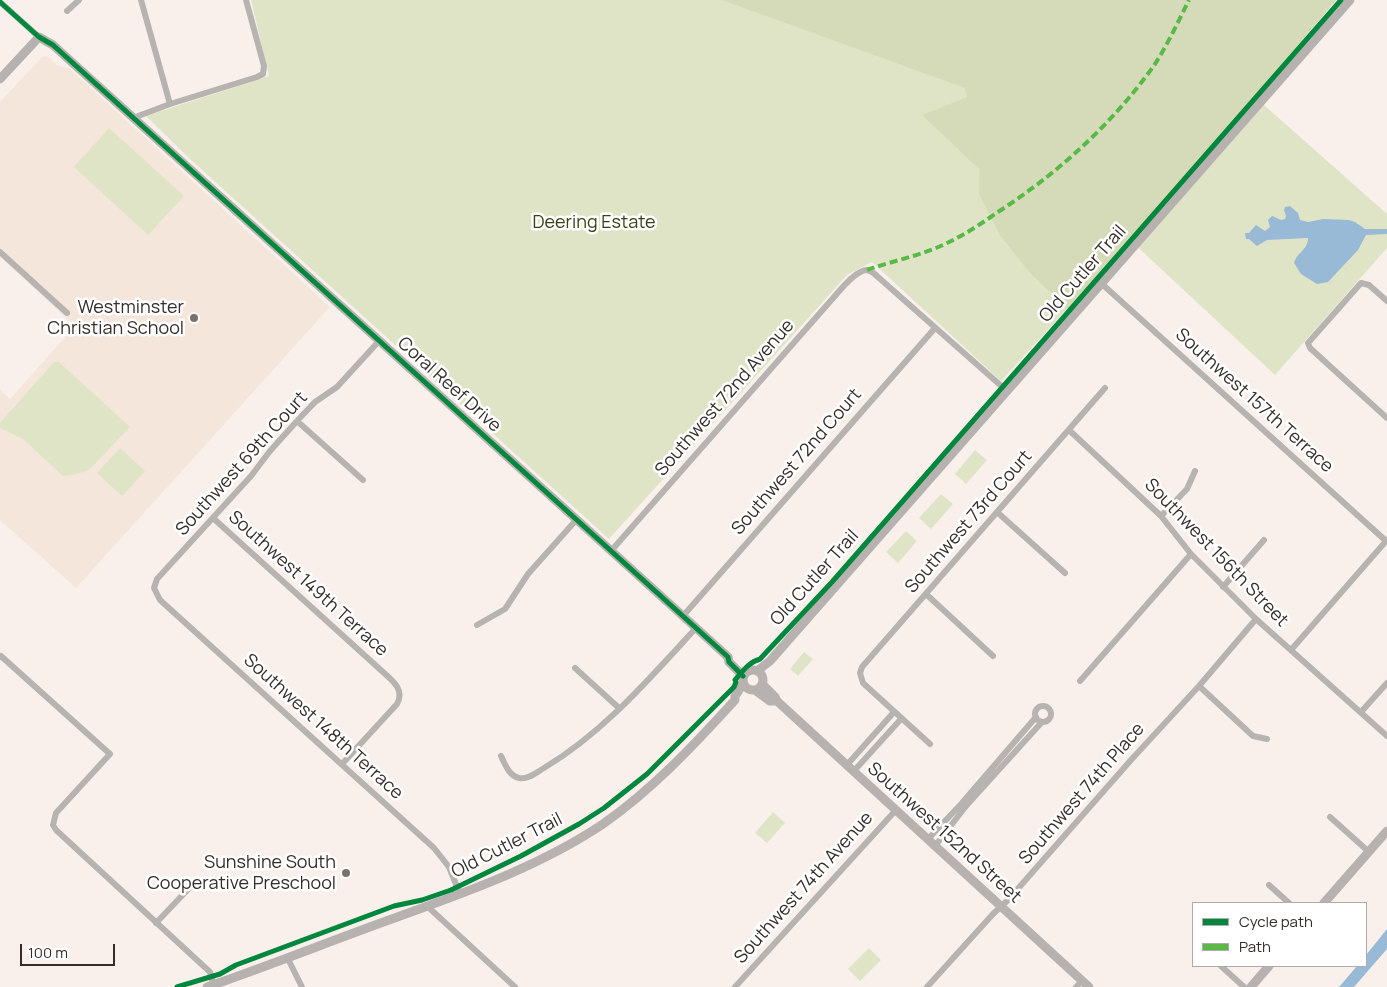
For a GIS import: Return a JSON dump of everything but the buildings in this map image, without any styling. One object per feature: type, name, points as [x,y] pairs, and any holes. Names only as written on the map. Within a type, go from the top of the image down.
[{"type":"main road","points":[[212,986],[460,894],[536,863],[603,823],[641,794],[674,765],[735,700],[739,700],[753,680],[1350,0]]},
{"type":"main road","points":[[0,79],[39,37],[54,45],[133,118]]},
{"type":"main road","name":"Coral Reef Drive","points":[[133,118],[577,519],[728,658],[729,662],[753,680]]},
{"type":"main road","name":"Southwest 152nd Street","points":[[753,680],[775,697],[777,702],[931,842],[1083,985]]},
{"type":"main road","points":[[1325,902],[1387,831]]},
{"type":"main road","points":[[1251,987],[1268,967]]},
{"type":"street","points":[[66,11],[79,0]]},
{"type":"street","points":[[141,0],[170,104]]},
{"type":"street","points":[[133,118],[262,74],[264,66],[246,0]]},
{"type":"street","points":[[0,2],[39,37]]},
{"type":"street","points":[[0,252],[67,313]]},
{"type":"street","name":"Southwest 72nd Avenue","points":[[611,551],[843,287],[857,275],[867,270],[878,276],[935,328]]},
{"type":"street","name":"Southwest 157th Terrace","points":[[1102,284],[1387,540]]},
{"type":"street","points":[[1387,301],[1368,284],[1360,284],[1309,340],[1308,346],[1387,418]]},
{"type":"street","points":[[935,328],[1006,391]]},
{"type":"street","name":"Southwest 72nd Court","points":[[683,616],[935,328]]},
{"type":"street","name":"Southwest 69th Court","points":[[154,590],[157,579],[251,476],[297,421],[316,401],[335,389],[379,341]]},
{"type":"street","name":"Southwest 73rd Court","points":[[894,712],[865,684],[860,670],[863,665],[1106,388]]},
{"type":"street","points":[[297,421],[363,480]]},
{"type":"street","name":"Southwest 156th Street","points":[[1068,430],[1161,516],[1192,554],[1256,619],[1387,736]]},
{"type":"street","points":[[1161,516],[1187,489],[1195,471]]},
{"type":"street","points":[[997,512],[1065,573]]},
{"type":"street","name":"Southwest 149th Terrace","points":[[213,518],[383,672],[399,689],[399,700],[394,708],[342,764]]},
{"type":"street","points":[[477,625],[505,609],[528,574],[577,519]]},
{"type":"street","points":[[1223,587],[1264,540]]},
{"type":"street","points":[[1291,650],[1387,540]]},
{"type":"street","points":[[1080,681],[1192,554]]},
{"type":"street","name":"Southwest 148th Terrace","points":[[154,590],[160,600],[437,850],[449,867],[460,894]]},
{"type":"street","points":[[926,594],[993,656]]},
{"type":"street","name":"Southwest 74th Place","points":[[927,987],[1001,907],[1130,760],[1199,686],[1256,619]]},
{"type":"street","points":[[501,756],[510,773],[518,778],[527,778],[582,741],[661,668],[696,628]]},
{"type":"street","points":[[1,656],[110,754],[56,813],[53,825],[60,836],[210,972],[212,986]]},
{"type":"street","points":[[575,668],[619,708]]},
{"type":"street","points":[[1361,712],[1387,683]]},
{"type":"street","points":[[1199,686],[1253,736],[1267,739]]},
{"type":"street","points":[[846,766],[894,712],[930,744]]},
{"type":"street","points":[[853,772],[901,718]]},
{"type":"street","points":[[931,842],[1039,720]]},
{"type":"street","name":"Southwest 74th Avenue","points":[[735,987],[896,810]]},
{"type":"street","points":[[1330,817],[1369,852]]},
{"type":"street","points":[[156,923],[194,883]]},
{"type":"street","points":[[1269,886],[1288,902]]},
{"type":"street","points":[[427,906],[515,987]]},
{"type":"street","points":[[287,957],[302,987]]},
{"type":"street","points":[[1222,967],[1244,987]]},
{"type":"shaded area","name":"Westminster Christian School","points":[[48,56],[57,65],[70,69],[330,307],[76,588],[0,520],[0,390],[10,399],[75,326],[0,257],[0,102],[42,57]]},
{"type":"green space","name":"Deering Estate","points":[[251,0],[1336,0],[1255,97],[1387,214],[1387,248],[1275,375],[1130,240],[1001,381],[872,262],[847,275],[609,539],[190,159],[146,116],[269,76]]},
{"type":"green space","points":[[722,0],[1336,0],[1213,145],[1068,309],[1030,273],[1000,235],[979,194],[979,169],[922,115],[967,97],[965,88]]},
{"type":"green space","points":[[109,128],[184,196],[148,235],[74,167]]},
{"type":"green space","points":[[54,362],[59,362],[130,427],[91,468],[78,474],[63,476],[23,439],[0,428],[0,423]]},
{"type":"green space","points":[[120,448],[145,471],[122,496],[97,473]]},
{"type":"green space","points":[[975,450],[987,460],[966,484],[955,474]]},
{"type":"green space","points":[[941,494],[953,504],[931,529],[919,518]]},
{"type":"green space","points":[[906,531],[917,541],[898,563],[886,552]]},
{"type":"green space","points":[[804,652],[813,659],[798,676],[790,669]]},
{"type":"green space","points":[[773,812],[785,823],[767,843],[755,833]]},
{"type":"green space","points":[[869,948],[881,960],[860,981],[848,969]]},
{"type":"water","points":[[1290,206],[1298,213],[1300,220],[1308,222],[1323,219],[1349,220],[1365,229],[1387,229],[1387,234],[1366,235],[1358,250],[1328,282],[1317,284],[1301,274],[1294,263],[1308,242],[1308,238],[1267,240],[1257,246],[1249,239],[1246,239],[1245,233],[1249,233],[1256,225],[1265,231],[1270,227],[1268,220],[1272,216],[1281,220],[1285,219],[1285,207]]},
{"type":"water","points":[[1387,929],[1387,949],[1354,987],[1339,987],[1356,967],[1367,967],[1367,954]]},
{"type":"marked path","points":[[867,270],[928,251],[960,236],[1042,181],[1082,147],[1120,109],[1153,67],[1189,0]]},
{"type":"cycle path","name":"Old Cutler Trail","points":[[177,987],[220,974],[236,965],[394,906],[422,900],[451,890],[521,856],[579,824],[604,808],[647,774],[734,687],[735,680],[743,671],[752,662],[760,659],[832,582],[1341,0]]},
{"type":"cycle path","points":[[0,2],[39,37],[53,45],[728,657],[729,662],[743,676]]},
{"type":"place","name":"Westminster Christian School","points":[[194,318]]},
{"type":"place","name":"Sunshine South Cooperative Preschool","points":[[346,873]]}]
